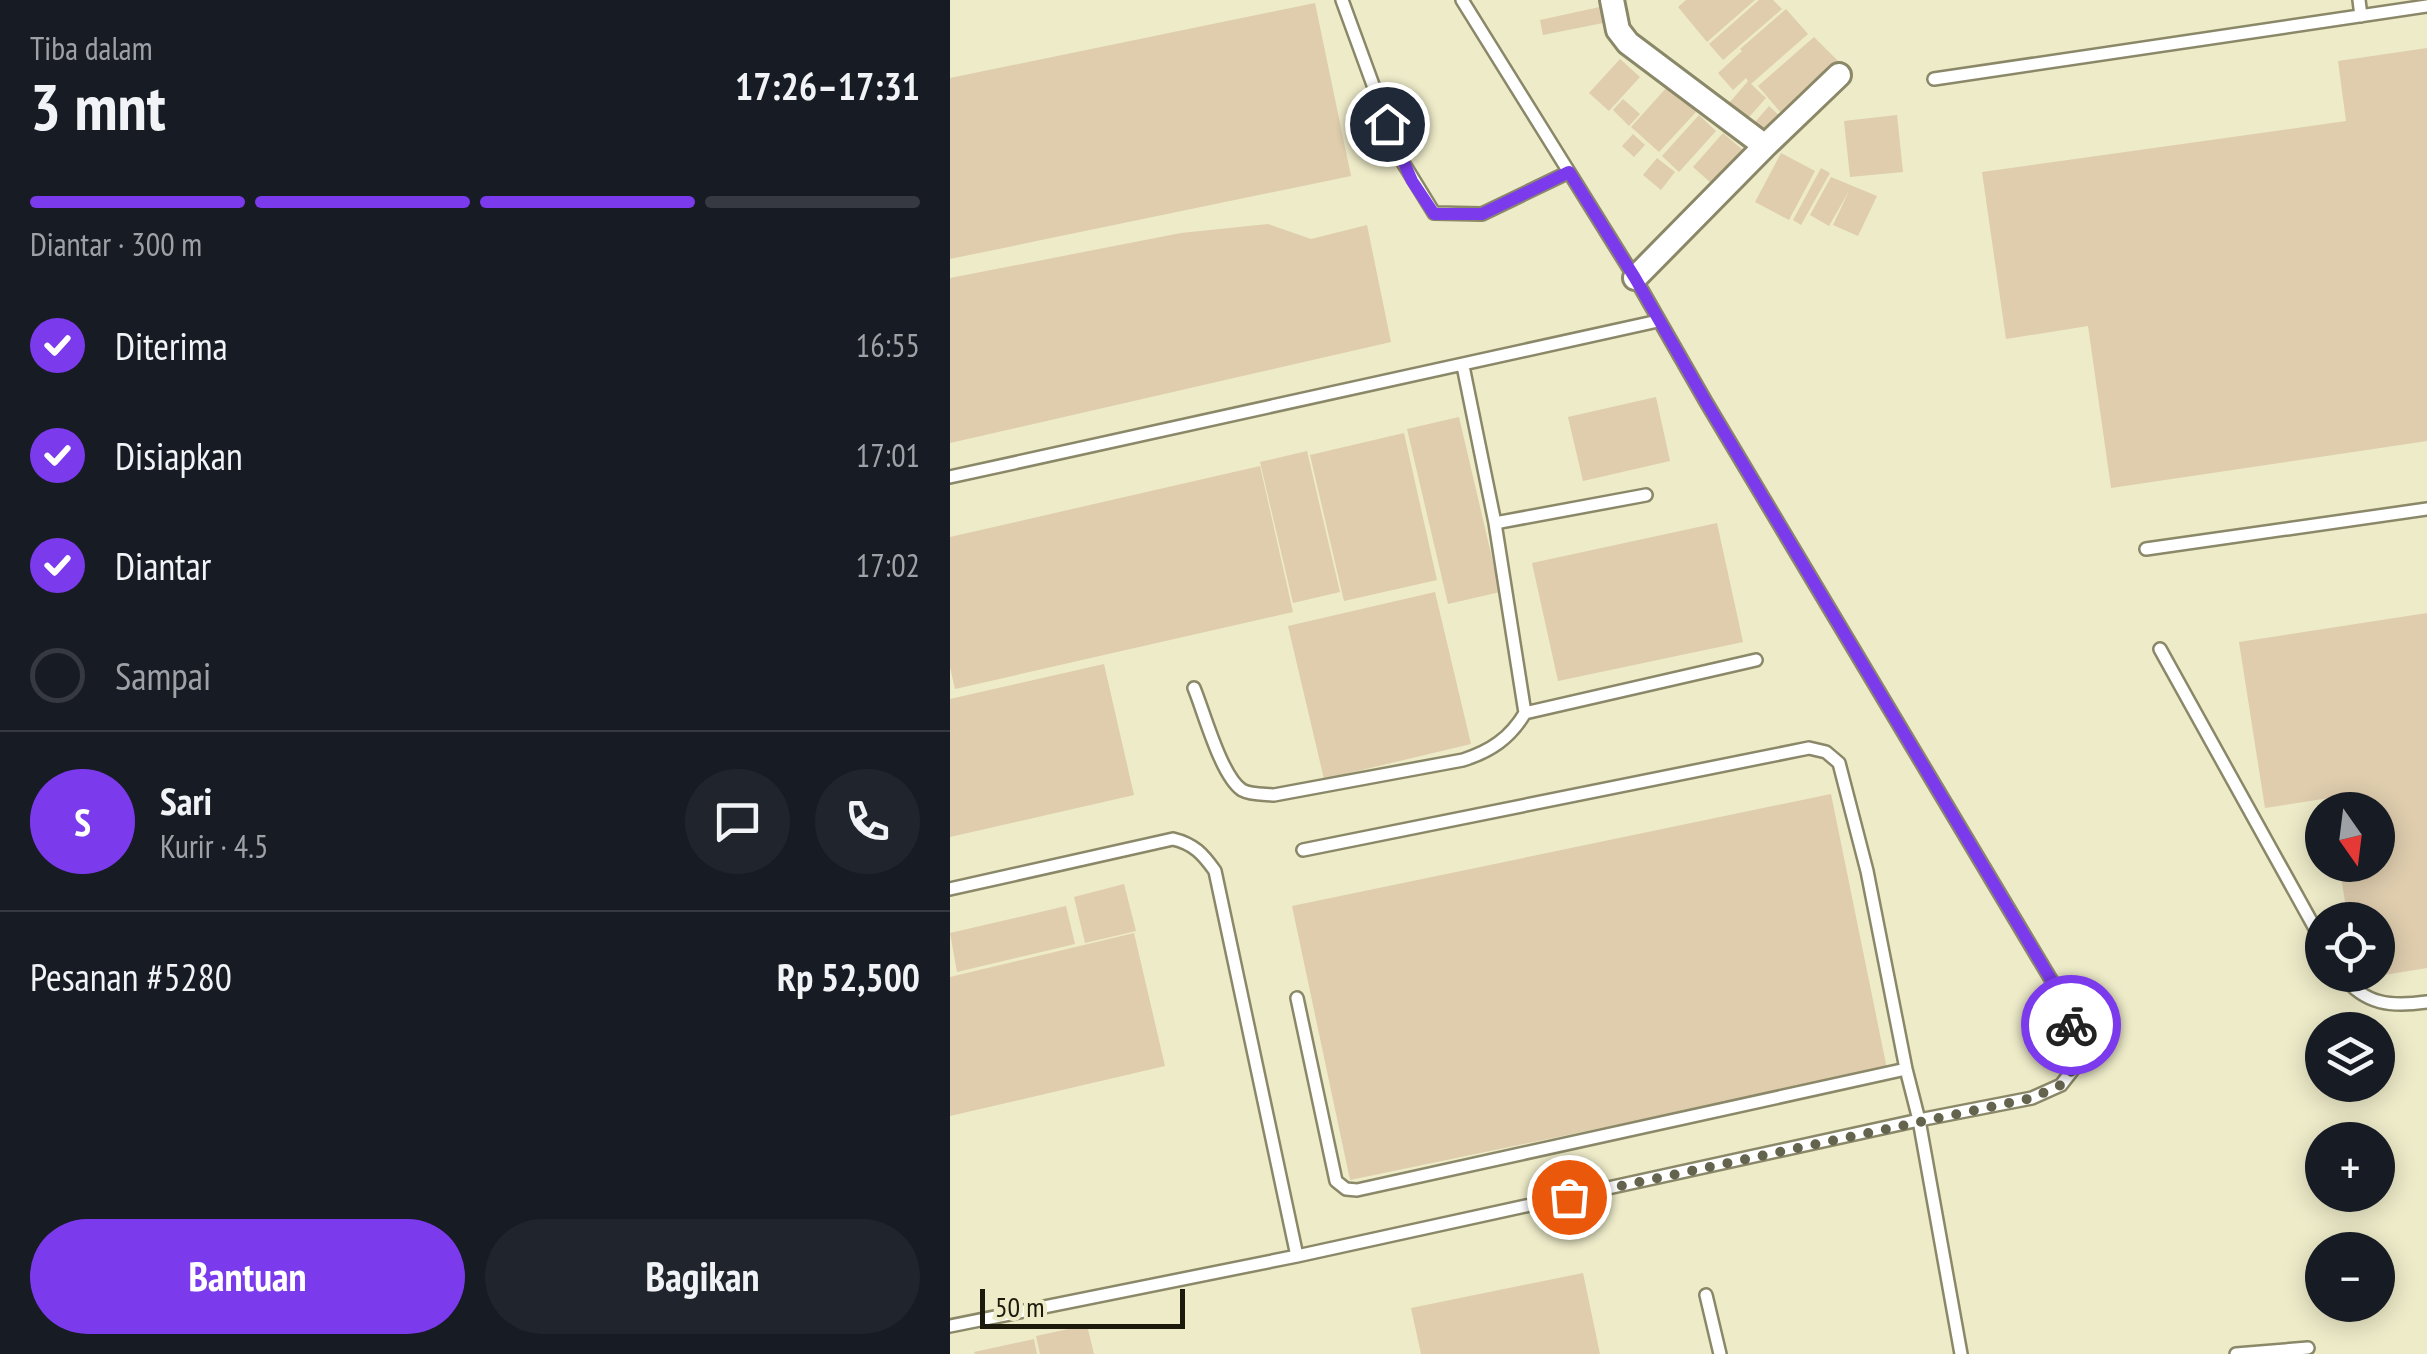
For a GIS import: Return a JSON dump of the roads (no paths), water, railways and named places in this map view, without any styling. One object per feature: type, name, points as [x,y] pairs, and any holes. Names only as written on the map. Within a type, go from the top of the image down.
[{"type":"street","points":[[1612,0],[1618,30],[1628,43],[1765,146]]},
{"type":"street","points":[[1635,278],[1840,75]]},
{"type":"lane","points":[[1342,0],[1399,156],[1434,214],[1482,214],[1569,172]]},
{"type":"lane","points":[[950,1326],[2032,1098],[2061,1085],[2075,1067],[2068,1008],[1635,278],[1462,0]]},
{"type":"lane","points":[[2359,0],[2361,16]]},
{"type":"lane","points":[[1934,79],[2427,6]]},
{"type":"lane","points":[[950,477],[1658,321]]},
{"type":"lane","points":[[1194,688],[1230,777],[1243,790],[1274,796],[1463,760],[1487,752],[1516,728],[1526,713],[1495,523],[1463,366]]},
{"type":"lane","points":[[1495,523],[1646,495]]},
{"type":"lane","points":[[2146,549],[2427,510]]},
{"type":"lane","points":[[2160,650],[2305,910]]},
{"type":"lane","points":[[1526,713],[1756,660]]},
{"type":"lane","points":[[1303,850],[1809,748],[1826,752],[1839,763],[1868,871],[1962,1354]]},
{"type":"lane","points":[[950,889],[1173,839],[1191,844],[1204,856],[1214,871],[1296,1256]]},
{"type":"lane","points":[[2355,992],[2368,999],[2404,1006],[2427,1002]]},
{"type":"lane","points":[[1297,998],[1336,1181],[1346,1190],[1906,1069]]},
{"type":"lane","points":[[1706,1295],[1720,1354]]},
{"type":"lane","points":[[2236,1354],[2308,1348]]}]
